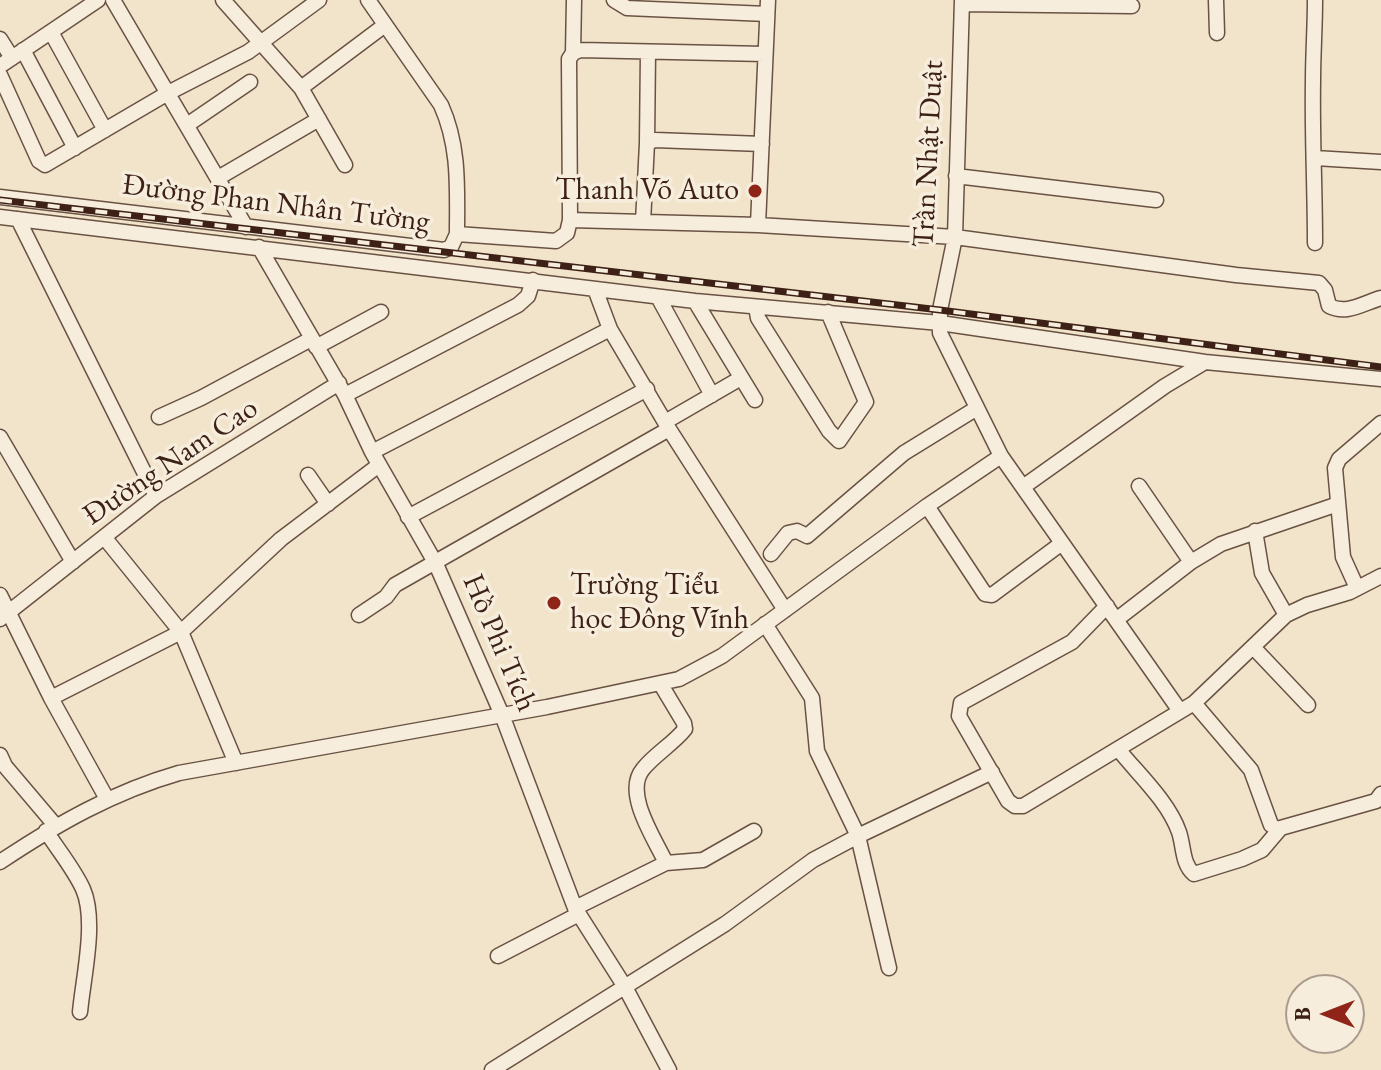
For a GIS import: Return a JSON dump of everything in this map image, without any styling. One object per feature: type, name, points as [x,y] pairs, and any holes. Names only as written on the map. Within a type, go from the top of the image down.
[{"type":"street","points":[[12,58],[98,0]]},
{"type":"street","points":[[113,0],[246,227]]},
{"type":"street","points":[[223,0],[301,88],[345,165]]},
{"type":"street","points":[[0,75],[41,164],[49,164],[168,93],[248,52],[319,0]]},
{"type":"street","points":[[368,0],[441,105],[452,132],[456,148],[457,234]]},
{"type":"street","points":[[574,0],[573,53],[569,59],[570,220],[758,225],[955,237],[1236,275],[1319,283],[1325,290],[1329,306],[1337,310],[1355,308],[1381,298]]},
{"type":"street","points":[[614,0],[627,8],[768,7],[758,225]]},
{"type":"street","points":[[1216,0],[1217,33]]},
{"type":"street","points":[[1315,0],[1315,243]]},
{"type":"street","points":[[962,2],[1132,6]]},
{"type":"street","name":"Trần Nhật Duật","points":[[940,316],[955,237],[962,2]]},
{"type":"street","points":[[301,88],[385,25]]},
{"type":"street","points":[[51,32],[105,130]]},
{"type":"street","points":[[0,39],[75,148]]},
{"type":"street","points":[[573,53],[580,50],[765,54]]},
{"type":"street","points":[[643,222],[648,52]]},
{"type":"street","points":[[187,125],[250,82]]},
{"type":"street","points":[[218,178],[319,119]]},
{"type":"street","points":[[647,143],[655,140],[762,144]]},
{"type":"street","points":[[1315,158],[1381,162]]},
{"type":"street","points":[[956,176],[1156,200]]},
{"type":"street","name":"Đường Phan Nhân Tường","points":[[0,197],[444,250],[451,247],[457,234],[556,241],[567,233],[570,220]]},
{"type":"street","points":[[0,217],[695,301],[828,312],[940,316],[1205,362],[1381,379]]},
{"type":"street","points":[[18,219],[156,496]]},
{"type":"street","name":"Hồ Phi Tích","points":[[259,247],[342,389],[376,459],[436,564],[502,715],[577,911],[625,987],[669,1070]]},
{"type":"street","name":"Đường Nam Cao","points":[[5,616],[156,496],[342,389],[518,305],[528,296],[533,280]]},
{"type":"street","points":[[595,289],[610,329],[785,610]]},
{"type":"street","points":[[658,297],[712,395]]},
{"type":"street","points":[[695,301],[755,400]]},
{"type":"street","points":[[756,307],[758,318],[829,431],[839,441],[866,402],[828,312]]},
{"type":"street","points":[[159,417],[381,312]]},
{"type":"street","points":[[940,316],[940,333],[1001,456],[1180,711]]},
{"type":"street","points":[[51,698],[181,632],[281,539],[328,504],[376,459],[610,329]]},
{"type":"street","points":[[1023,487],[1165,386],[1205,362]]},
{"type":"street","points":[[359,615],[386,597],[395,585],[436,564],[741,378]]},
{"type":"street","points":[[408,517],[647,389]]},
{"type":"street","points":[[771,554],[788,533],[793,530],[807,536],[904,453],[977,408]]},
{"type":"street","points":[[1357,588],[1343,557],[1336,463],[1381,423]]},
{"type":"street","points":[[0,437],[73,562]]},
{"type":"street","points":[[0,862],[50,828],[107,799],[166,777],[679,679],[722,656],[927,506],[1001,456]]},
{"type":"street","points":[[308,475],[328,504]]},
{"type":"street","points":[[1139,486],[1191,562]]},
{"type":"street","points":[[1116,620],[1191,562],[1221,544],[1338,504]]},
{"type":"street","points":[[927,506],[985,594],[992,595],[1062,543]]},
{"type":"street","points":[[1255,531],[1262,573],[1286,615]]},
{"type":"street","points":[[104,537],[181,632],[236,763]]},
{"type":"street","points":[[1107,606],[1072,642],[961,703],[959,716],[1008,801],[1015,806],[1023,806],[1194,703],[1286,615],[1381,576]]},
{"type":"street","points":[[0,595],[5,616],[107,799]]},
{"type":"street","points":[[765,624],[812,698],[817,751],[858,836],[889,968]]},
{"type":"street","points":[[1253,647],[1308,705]]},
{"type":"street","points":[[660,683],[685,729],[644,767],[638,776],[635,797],[666,863]]},
{"type":"street","points":[[1194,703],[1251,770],[1271,825],[1279,830]]},
{"type":"street","points":[[1118,749],[1167,809],[1178,831],[1191,873],[1198,874],[1262,850],[1279,830],[1376,801],[1381,794]]},
{"type":"street","points":[[0,755],[50,828],[86,898],[88,940],[80,1012]]},
{"type":"street","points":[[492,1070],[725,924],[813,860],[992,772]]},
{"type":"street","points":[[498,956],[666,863],[703,860],[754,831]]},
{"type":"railway","points":[[0,200],[940,310],[1381,367]]},
{"type":"place","name":"Thanh Võ Auto","points":[[755,191]]},
{"type":"place","name":"Trường Tiểu học Đông Vĩnh","points":[[554,603]]}]
